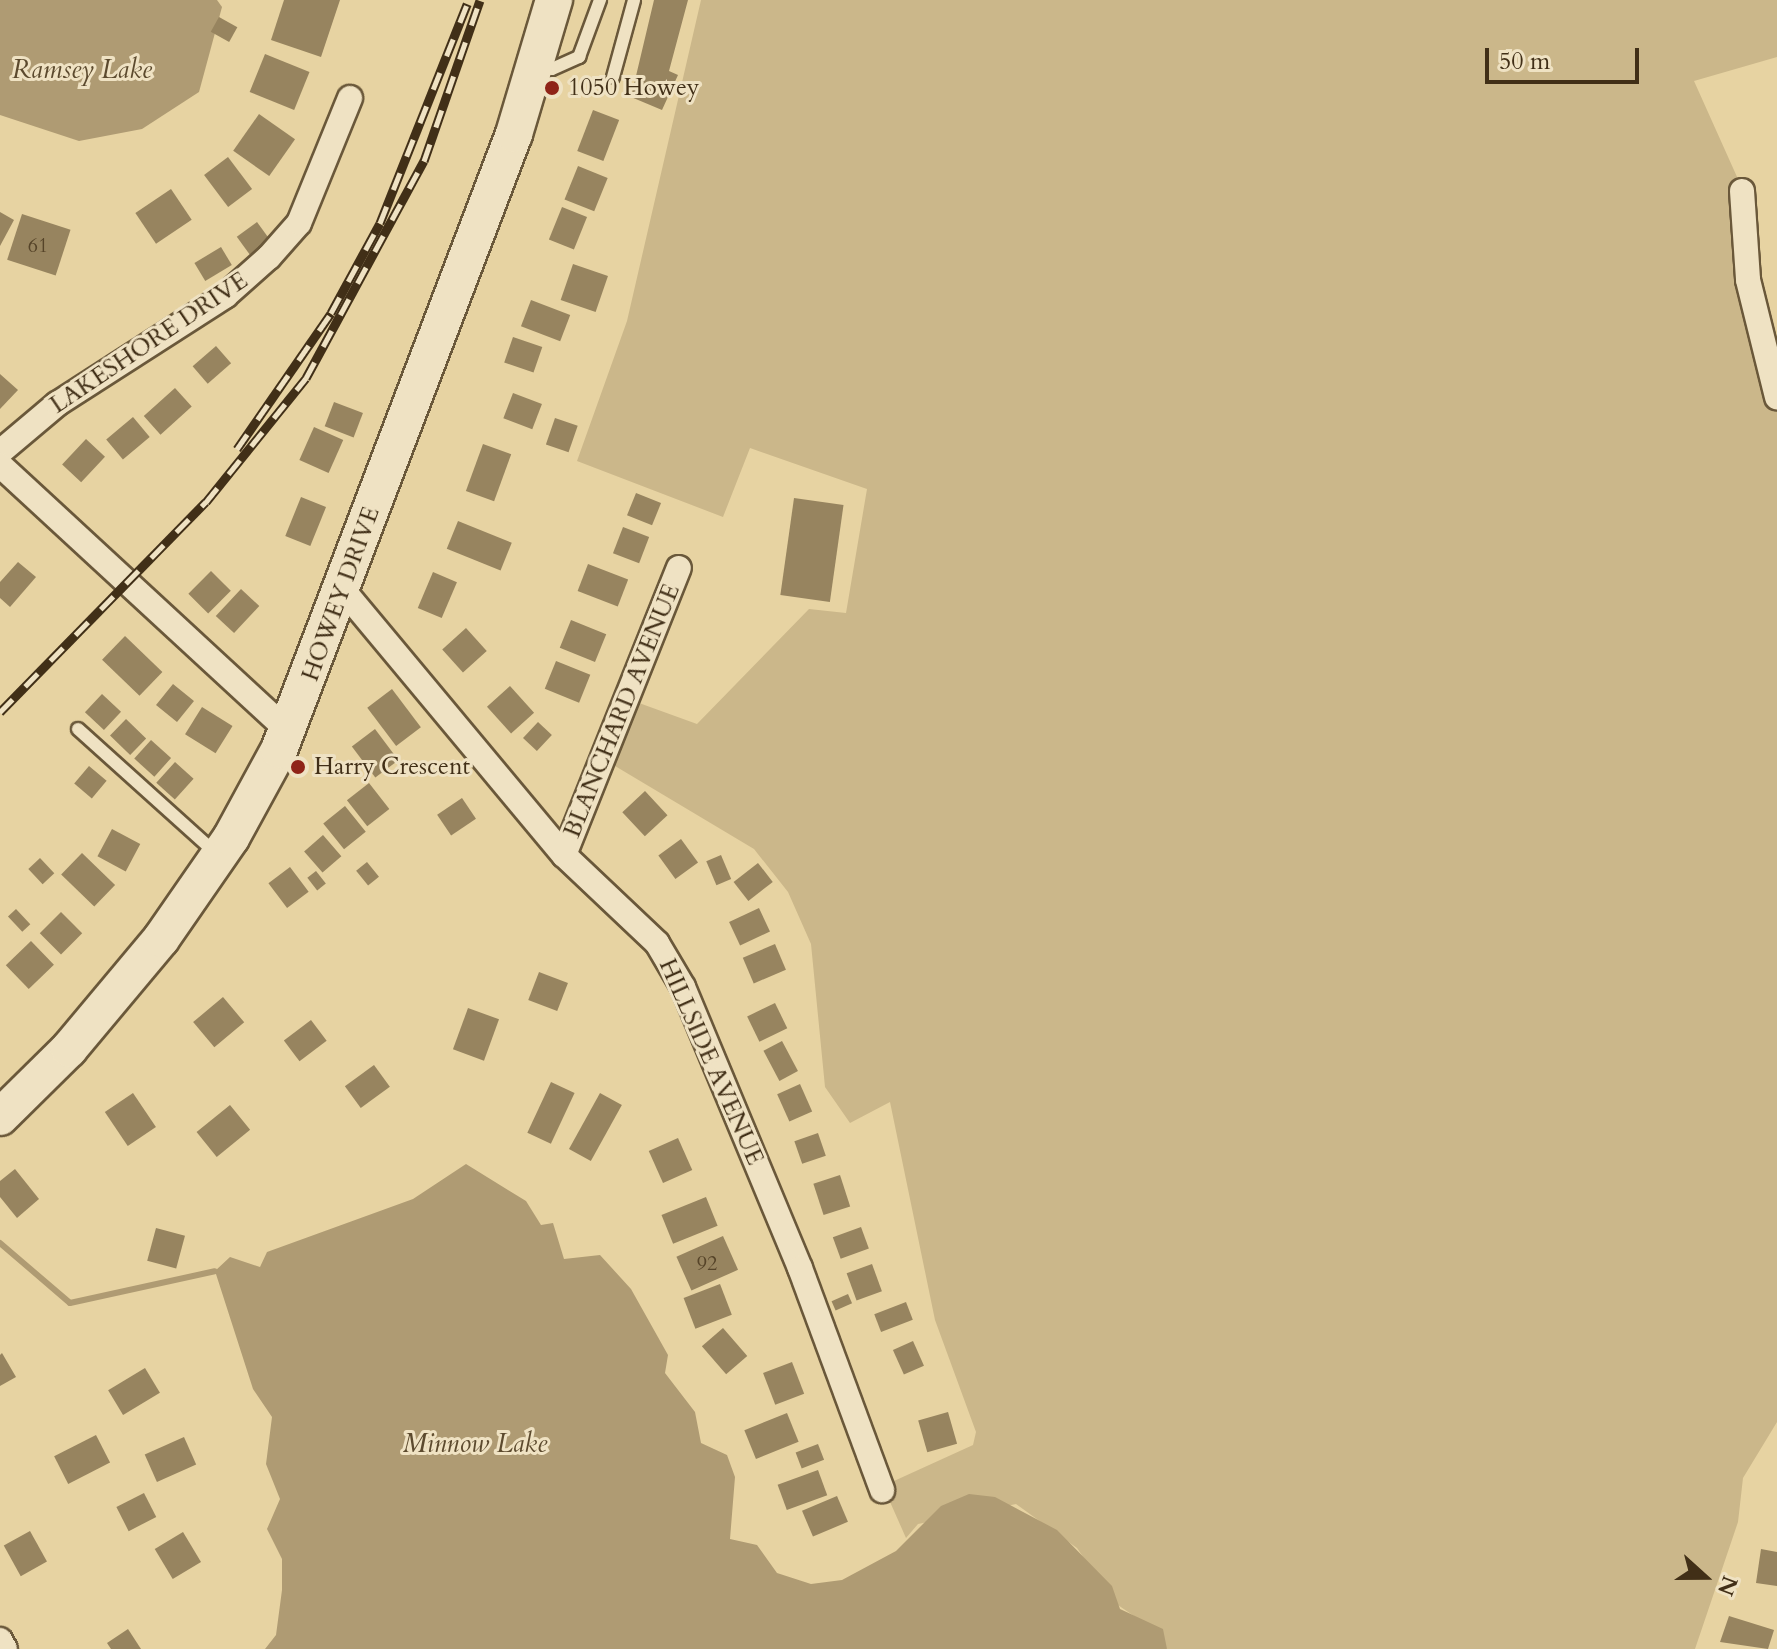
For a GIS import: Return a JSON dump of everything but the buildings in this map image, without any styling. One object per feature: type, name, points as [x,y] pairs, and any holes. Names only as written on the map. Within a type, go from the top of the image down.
[{"type":"main road","name":"HOWEY DRIVE","points":[[0,1117],[100,1015],[220,856],[288,731],[343,590],[535,66],[554,0]]},
{"type":"street","name":"LAKESHORE DRIVE","points":[[0,452],[57,404],[225,296],[269,257],[299,223],[350,98]]},
{"type":"street","points":[[1742,191],[1748,280],[1777,397]]},
{"type":"street","points":[[0,465],[288,731]]},
{"type":"street","name":"BLANCHARD AVENUE","points":[[564,855],[679,568]]},
{"type":"street","name":"HILLSIDE AVENUE","points":[[343,590],[564,855],[632,914],[683,987],[882,1490]]},
{"type":"street","points":[[0,1640],[5,1649]]},
{"type":"lane","points":[[535,66],[552,69],[579,57],[600,0]]},
{"type":"lane","points":[[613,77],[634,0]]},
{"type":"lane","points":[[78,729],[220,856]]},
{"type":"shaded area","points":[[701,0],[1777,0],[1777,57],[1694,81],[1742,188],[1777,393],[1777,1422],[1743,1478],[1738,1522],[1695,1649],[1167,1649],[1150,1627],[1115,1603],[1077,1548],[1016,1504],[918,1524],[906,1538],[883,1486],[973,1445],[976,1432],[935,1320],[890,1102],[850,1123],[825,1087],[811,944],[788,892],[754,849],[605,760],[628,699],[697,724],[809,609],[846,613],[867,489],[750,448],[723,517],[577,461],[627,321]]},
{"type":"water","name":"Ramsey Lake","points":[[0,0],[217,0],[222,7],[199,92],[142,129],[79,141],[0,115]]},
{"type":"water","name":"Minnow Lake","points":[[466,1164],[526,1201],[541,1225],[553,1223],[564,1259],[600,1255],[631,1289],[668,1355],[665,1373],[695,1412],[701,1443],[727,1455],[735,1477],[730,1539],[757,1545],[777,1573],[811,1584],[842,1580],[896,1551],[941,1506],[969,1494],[995,1497],[1057,1530],[1112,1586],[1120,1609],[1163,1629],[1167,1649],[265,1649],[276,1635],[282,1590],[282,1559],[267,1529],[280,1499],[266,1464],[272,1417],[253,1389],[215,1271],[230,1257],[260,1267],[267,1252],[413,1199]]},
{"type":"waterway","points":[[0,1243],[70,1303],[215,1271]]},
{"type":"railway","points":[[0,712],[206,502],[306,378],[424,161],[480,0]]},
{"type":"railway","points":[[237,449],[331,313],[380,223],[467,4]]},
{"type":"place","name":"1050 Howey","points":[[552,88]]},
{"type":"place","name":"Harry Crescent","points":[[298,767]]}]
